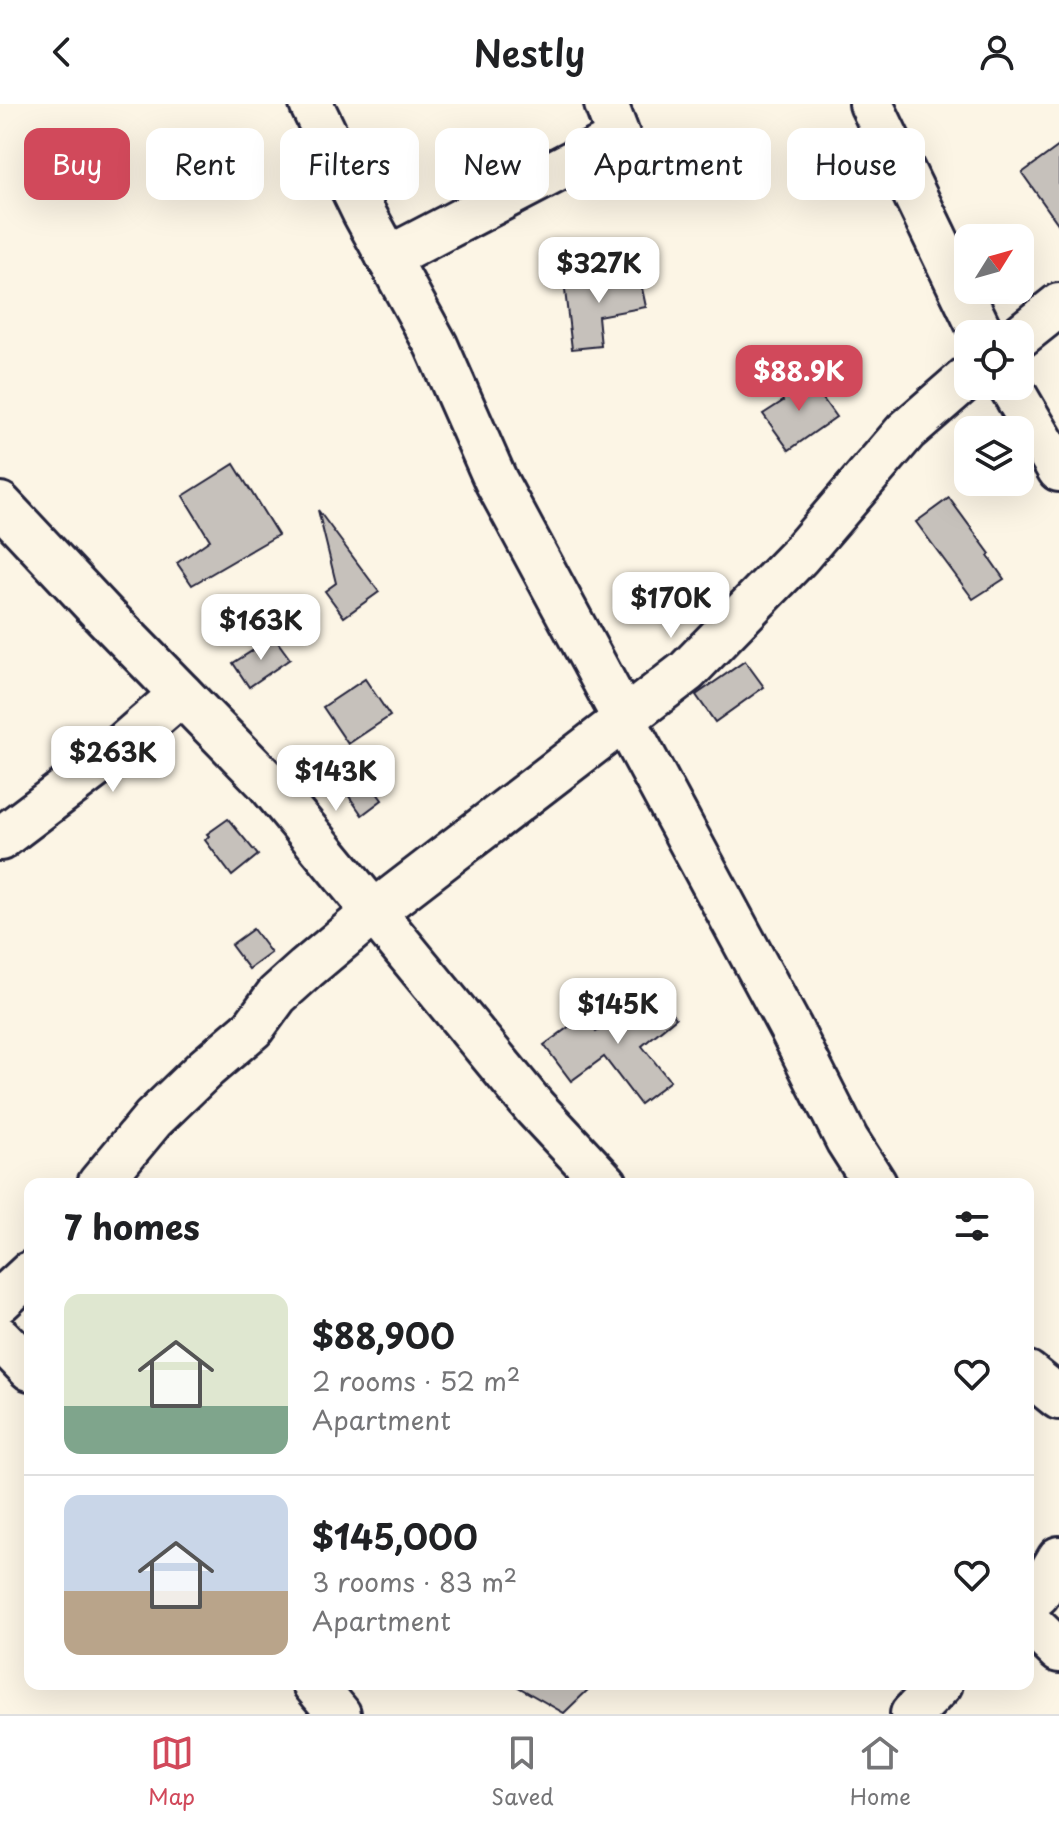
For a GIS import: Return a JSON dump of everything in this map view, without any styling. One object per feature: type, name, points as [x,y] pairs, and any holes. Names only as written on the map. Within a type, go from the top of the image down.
[{"type":"street","points":[[311,104],[388,258],[436,345],[496,481],[625,717],[847,1140],[871,1178]]},
{"type":"street","points":[[388,258],[619,138],[606,104]]},
{"type":"street","points":[[871,104],[975,320]]},
{"type":"street","points":[[1034,325],[1059,305]]},
{"type":"street","points":[[104,1178],[153,1119],[253,1028],[277,995],[375,911],[595,744],[698,661],[799,556],[906,431],[954,389]]},
{"type":"street","points":[[1018,400],[1059,470]]},
{"type":"street","points":[[0,504],[267,782],[535,1108],[600,1178]]},
{"type":"street","points":[[0,839],[111,755],[181,694]]},
{"type":"street","points":[[0,1301],[24,1279]]},
{"type":"street","points":[[0,1338],[24,1363]]},
{"type":"street","points":[[1034,1378],[1059,1398]]},
{"type":"street","points":[[1034,1596],[1059,1558]]},
{"type":"street","points":[[1034,1627],[1059,1651]]},
{"type":"street","points":[[319,1690],[339,1714]]},
{"type":"street","points":[[912,1714],[935,1690]]},
{"type":"building","points":[[1059,146],[1059,225],[1022,173]]},
{"type":"building","points":[[639,274],[646,307],[598,316],[601,346],[572,349],[564,282]]},
{"type":"building","points":[[806,375],[836,417],[789,450],[763,414],[783,401],[778,394]]},
{"type":"building","points":[[234,464],[278,535],[192,585],[177,563],[210,540],[183,496]]},
{"type":"building","points":[[949,498],[990,554],[988,556],[1004,579],[973,599],[916,522]]},
{"type":"building","points":[[318,510],[379,592],[344,617],[325,591],[336,583]]},
{"type":"building","points":[[274,637],[290,659],[249,687],[233,663]]},
{"type":"building","points":[[745,661],[764,687],[715,722],[696,695]]},
{"type":"building","points":[[365,679],[390,716],[348,744],[323,707]]},
{"type":"building","points":[[357,765],[382,800],[362,815],[337,779]]},
{"type":"building","points":[[228,819],[258,855],[232,876],[205,840],[209,836],[207,834]]},
{"type":"building","points":[[253,929],[271,953],[249,969],[231,945]]},
{"type":"building","points":[[653,989],[676,1018],[642,1046],[670,1081],[640,1104],[604,1057],[571,1081],[544,1045],[585,1015],[596,1032]]},
{"type":"building","points":[[524,1690],[588,1690],[564,1713]]}]
